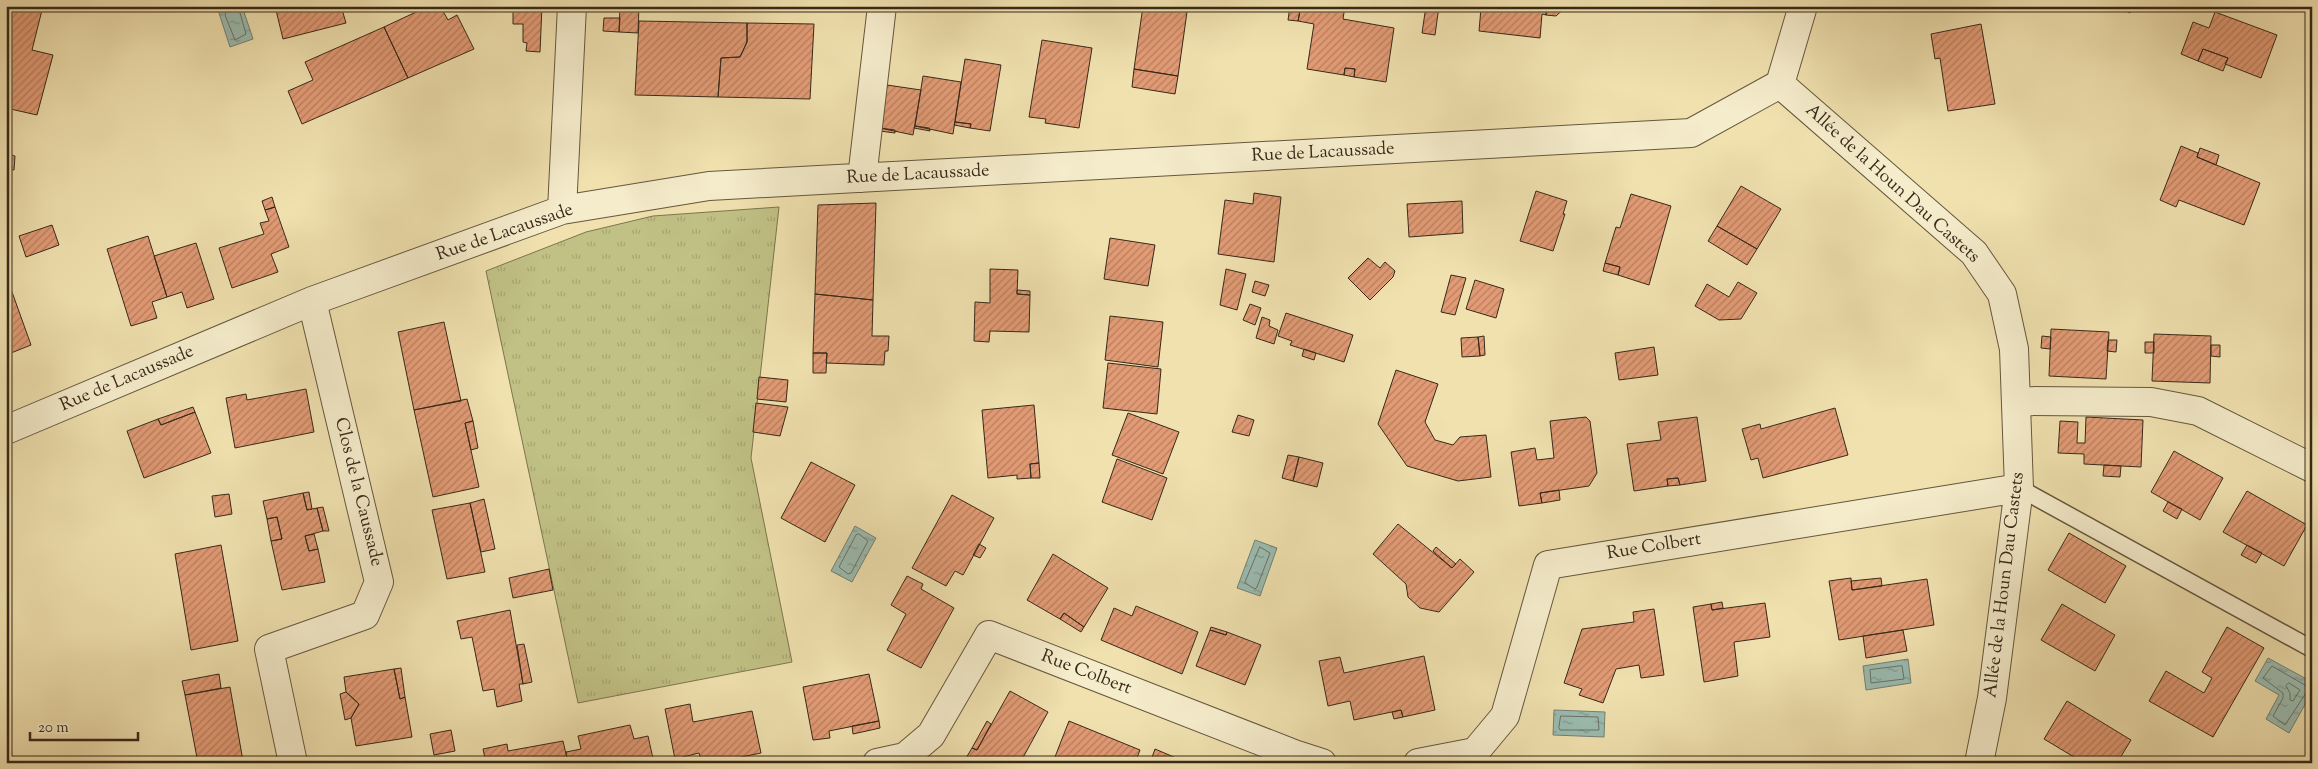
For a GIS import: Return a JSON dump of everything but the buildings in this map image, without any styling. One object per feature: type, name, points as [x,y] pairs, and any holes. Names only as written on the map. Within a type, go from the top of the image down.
[{"type":"street","points":[[562,210],[572,6]]},
{"type":"street","points":[[862,178],[882,6]]},
{"type":"street","points":[[1780,84],[1803,6]]},
{"type":"street","name":"Rue de Lacaussade","points":[[6,430],[312,301],[562,210],[709,186],[1691,133],[1780,84]]},
{"type":"street","name":"Allée de la Houn Dau Castets","points":[[1780,84],[1974,253],[2002,294],[2014,348],[2020,488],[1992,698],[1979,763]]},
{"type":"street","name":"Clos de la Caussade","points":[[293,763],[270,649],[365,615],[379,582],[312,301]]},
{"type":"street","points":[[2017,401],[2151,402],[2198,411],[2312,468]]},
{"type":"street","name":"Rue Colbert","points":[[1418,763],[1475,752],[1505,716],[1548,565],[2020,488]]},
{"type":"street","name":"Rue Colbert","points":[[906,760],[931,735],[989,635],[1322,763]]},
{"type":"street","points":[[877,763],[906,760]]},
{"type":"lane","points":[[2020,488],[2312,649]]},
{"type":"green space","points":[[779,207],[751,458],[792,662],[578,703],[486,271],[586,232],[653,216]]},
{"type":"water","points":[[230,6],[242,6],[253,39],[230,47],[218,10]]},
{"type":"water","points":[[855,526],[876,538],[852,582],[831,571]]},
{"type":"water","points":[[1255,540],[1277,548],[1260,596],[1237,588]]},
{"type":"water","points":[[2268,658],[2312,682],[2312,692],[2289,733],[2266,719],[2279,695],[2255,681]]},
{"type":"water","points":[[1908,659],[1911,683],[1866,690],[1863,666]]},
{"type":"water","points":[[1554,710],[1605,712],[1604,737],[1553,735]]}]
